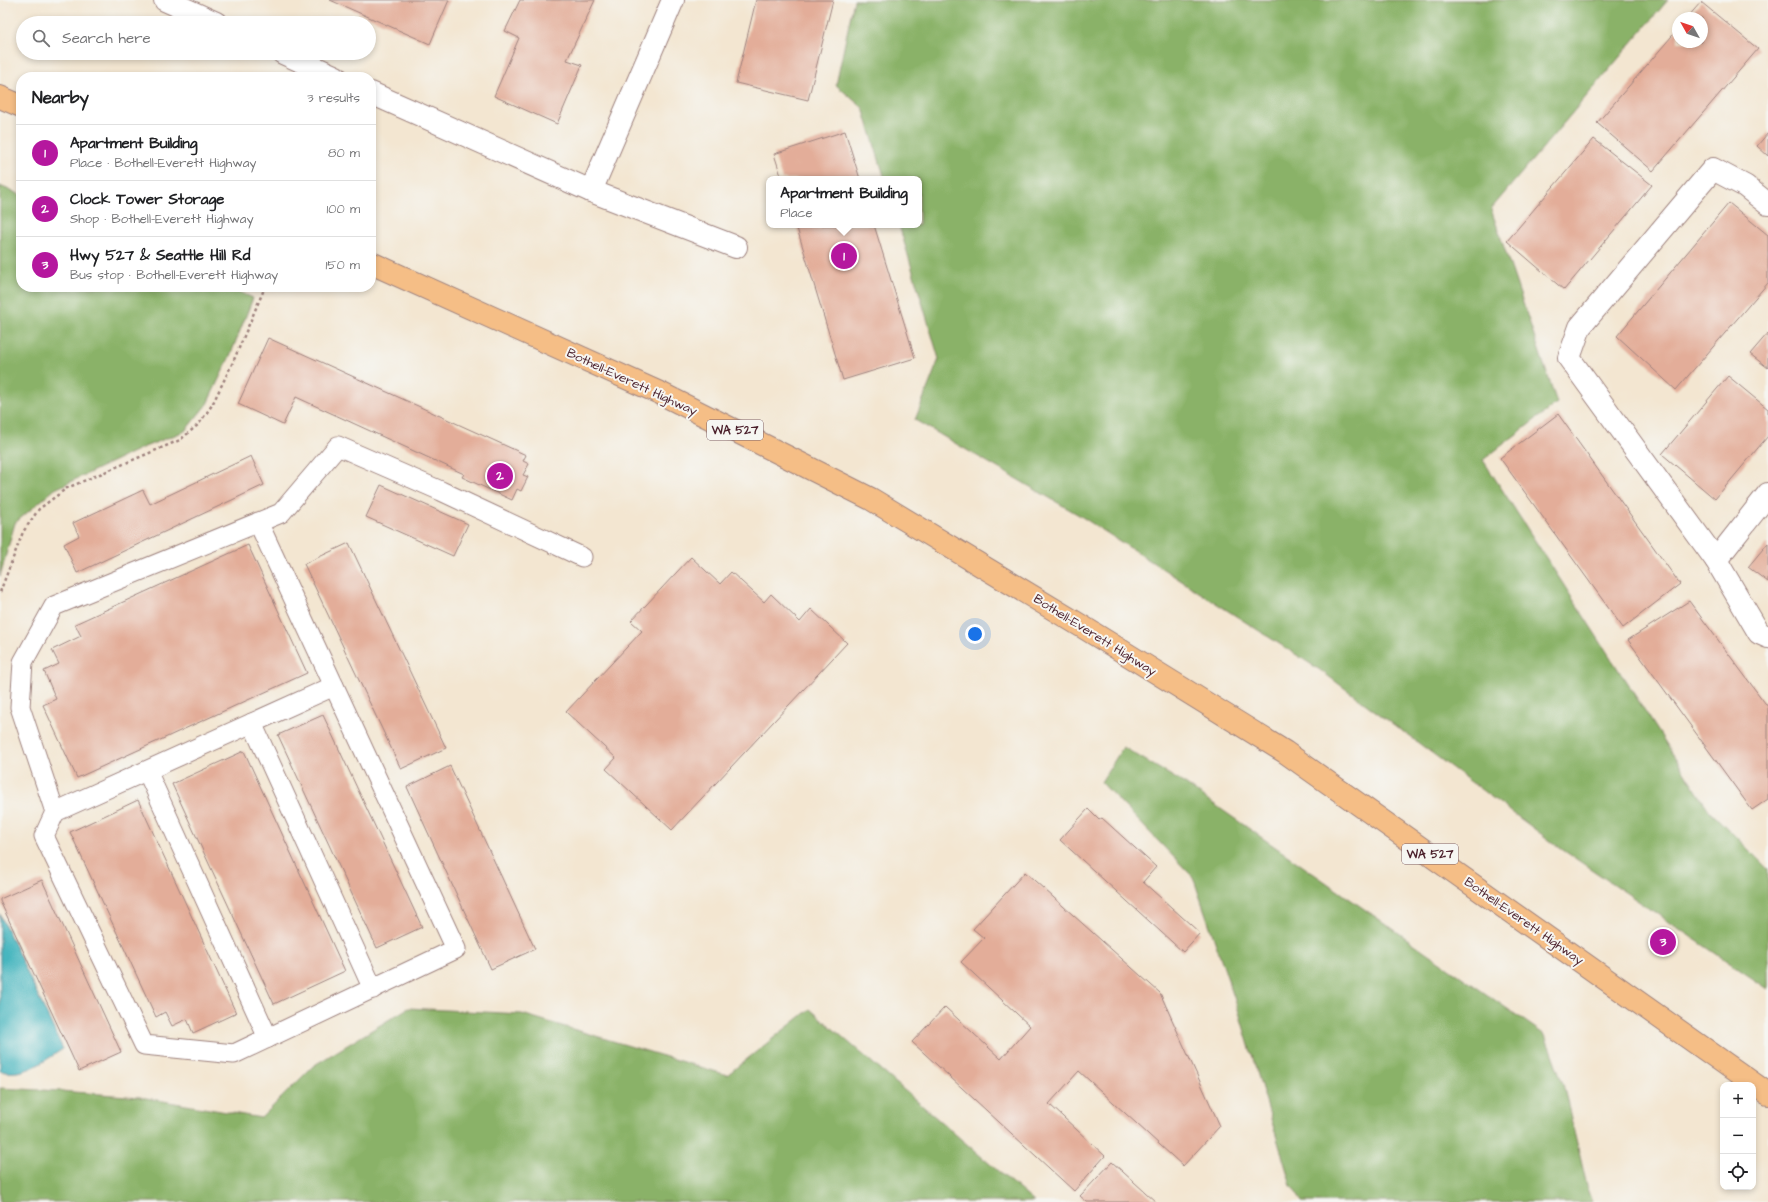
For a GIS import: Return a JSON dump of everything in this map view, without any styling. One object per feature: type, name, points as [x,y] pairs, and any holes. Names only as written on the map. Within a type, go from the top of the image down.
[{"type":"main road","points":[[0,97],[16,104]]},
{"type":"main road","name":"Bothell-Everett Highway","points":[[376,265],[662,394],[872,499],[1083,626],[1285,752],[1768,1094]]},
{"type":"street","points":[[165,0],[200,16]]},
{"type":"street","points":[[591,191],[673,0]]},
{"type":"street","points":[[298,60],[325,72]]},
{"type":"street","points":[[376,94],[591,191],[736,247]]},
{"type":"street","points":[[1768,204],[1745,186],[1714,169],[1580,327],[1569,358],[1716,560],[1759,633],[1768,637]]},
{"type":"street","points":[[1716,560],[1768,494]]},
{"type":"lane","points":[[55,812],[20,707],[23,662],[54,606],[281,513],[338,446],[440,491],[582,557]]},
{"type":"lane","points":[[258,522],[334,686],[456,950],[234,1054],[144,1045],[44,836],[55,812],[334,686]]},
{"type":"lane","points":[[252,723],[373,989]]},
{"type":"lane","points":[[147,771],[268,1038]]},
{"type":"path","points":[[0,592],[23,532],[39,509],[67,488],[180,440],[198,424],[212,405],[233,362],[263,292]]},
{"type":"green space","points":[[854,0],[1668,0],[1491,209],[1557,403],[1483,460],[1709,810],[1768,869],[1768,989],[1560,848],[1320,670],[1079,515],[915,420],[939,359],[900,228],[922,228],[922,176],[884,176],[863,108],[836,85]]},
{"type":"green space","points":[[0,186],[16,193],[16,292],[239,292],[253,298],[230,356],[207,404],[185,431],[142,448],[55,489],[15,523],[0,576]]},
{"type":"green space","points":[[1123,747],[1185,784],[1545,1035],[1563,1084],[1587,1186],[1593,1202],[1302,1202],[1291,1185],[1238,1009],[1193,877],[1101,782]]},
{"type":"green space","points":[[408,1008],[522,1014],[727,1075],[810,1009],[1034,1202],[0,1202],[0,1088],[140,1097],[261,1118],[313,1066]]},
{"type":"water","points":[[0,914],[63,1049],[41,1063],[18,1072],[0,1071]]},
{"type":"building","points":[[330,0],[449,0],[430,44],[376,20],[376,16],[366,16]]},
{"type":"building","points":[[520,0],[595,0],[567,60],[582,65],[557,124],[494,96],[519,38],[505,31]]},
{"type":"building","points":[[756,0],[833,0],[808,100],[736,83]]},
{"type":"building","points":[[1701,2],[1758,49],[1653,171],[1597,123],[1672,36],[1672,48],[1708,48],[1708,12],[1692,12]]},
{"type":"building","points":[[845,131],[859,176],[781,176],[774,154]]},
{"type":"building","points":[[1768,133],[1768,156],[1757,146]]},
{"type":"building","points":[[1594,139],[1652,185],[1564,290],[1507,241]]},
{"type":"building","points":[[1729,203],[1768,235],[1768,283],[1676,390],[1617,336]]},
{"type":"building","points":[[797,228],[875,228],[915,358],[843,380]]},
{"type":"building","points":[[1768,333],[1768,368],[1750,354]]},
{"type":"building","points":[[268,338],[526,455],[523,461],[529,464],[523,475],[528,477],[521,491],[517,489],[512,500],[462,477],[464,474],[296,397],[283,425],[238,404]]},
{"type":"building","points":[[1728,376],[1768,409],[1768,436],[1715,499],[1662,454]]},
{"type":"building","points":[[1558,414],[1680,584],[1623,628],[1500,458]]},
{"type":"building","points":[[251,456],[264,485],[77,573],[64,544],[79,536],[73,523],[143,490],[150,504]]},
{"type":"building","points":[[381,485],[468,524],[453,556],[366,517]]},
{"type":"building","points":[[349,543],[446,748],[401,769],[304,564]]},
{"type":"building","points":[[1768,543],[1768,582],[1748,567]]},
{"type":"building","points":[[248,545],[307,673],[77,778],[43,705],[56,699],[44,671],[59,664],[52,650],[81,636],[75,624]]},
{"type":"building","points":[[691,557],[720,584],[731,572],[764,602],[771,594],[800,622],[811,609],[847,643],[672,830],[606,769],[616,758],[566,712],[642,631],[631,621]]},
{"type":"building","points":[[1689,601],[1768,707],[1768,799],[1752,810],[1628,640]]},
{"type":"building","points":[[323,715],[422,927],[377,948],[278,735]]},
{"type":"building","points":[[244,751],[345,971],[274,1004],[172,784]]},
{"type":"building","points":[[450,766],[535,949],[491,969],[407,787]]},
{"type":"building","points":[[138,800],[236,1013],[193,1033],[187,1019],[172,1026],[165,1012],[156,1017],[70,832]]},
{"type":"building","points":[[1088,809],[1099,820],[1102,818],[1156,867],[1143,882],[1200,933],[1183,952],[1060,840]]},
{"type":"building","points":[[1025,872],[1160,993],[1220,1126],[1183,1166],[1079,1071],[1049,1104],[1105,1156],[1074,1191],[912,1042],[945,1007],[1001,1059],[1030,1026],[961,962],[984,938],[973,929]]},
{"type":"building","points":[[42,880],[121,1052],[79,1071],[0,901],[0,899]]},
{"type":"building","points":[[1666,932],[1676,939],[1673,944],[1663,936]]},
{"type":"building","points":[[1112,1162],[1156,1202],[1087,1202],[1080,1196]]},
{"type":"place","name":"Apartment Building","points":[[844,256]]},
{"type":"place","name":"Clock Tower Storage","points":[[500,476]]},
{"type":"place","name":"Hwy 527 & Seattle Hill Rd","points":[[1663,942]]}]
